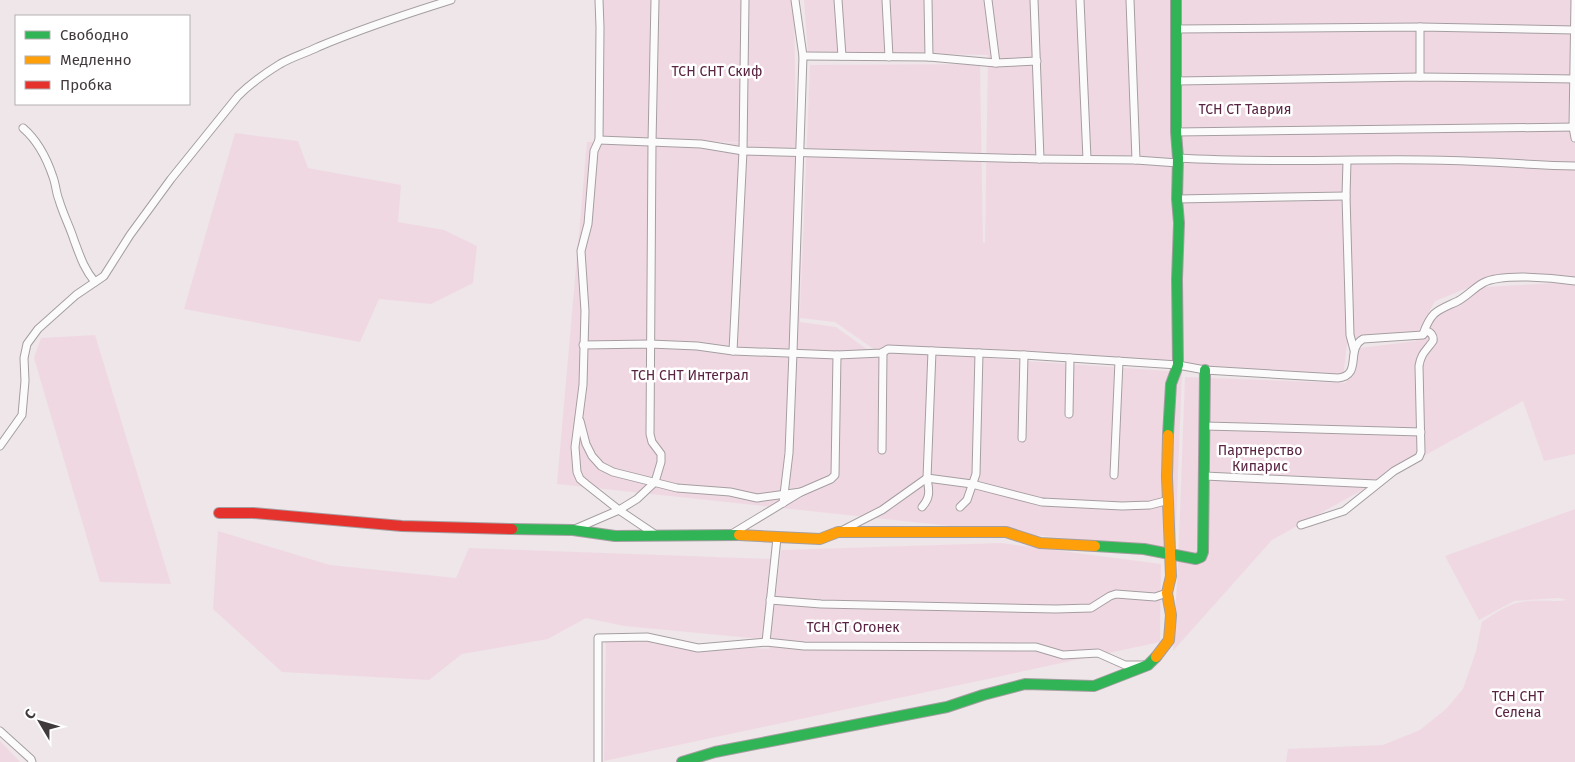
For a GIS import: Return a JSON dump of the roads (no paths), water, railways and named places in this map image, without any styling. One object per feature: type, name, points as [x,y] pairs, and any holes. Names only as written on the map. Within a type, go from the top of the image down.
[{"type":"street","points":[[0,446],[22,415],[26,381],[24,358],[27,344],[38,329],[76,295],[104,276],[119,251],[171,179],[225,110],[249,86],[280,64],[293,58],[362,29],[451,0]]},
{"type":"street","points":[[599,0],[599,140],[594,151],[588,224],[581,251],[585,311],[583,385],[575,447],[577,472],[580,479],[619,510],[656,534]]},
{"type":"street","points":[[573,530],[619,510],[637,499],[654,482],[661,462],[661,454],[652,442],[650,434],[655,0]]},
{"type":"street","points":[[733,351],[743,151],[745,0]]},
{"type":"street","points":[[783,502],[789,454],[803,56],[795,0]]},
{"type":"street","points":[[838,0],[842,56]]},
{"type":"street","points":[[886,0],[889,56]]},
{"type":"street","points":[[928,0],[929,57]]},
{"type":"street","points":[[988,0],[996,63]]},
{"type":"street","points":[[1034,0],[1040,159]]},
{"type":"street","points":[[1080,0],[1087,159]]},
{"type":"street","points":[[1130,0],[1136,160]]},
{"type":"street","points":[[682,762],[715,752],[947,707],[1025,684],[1094,686],[1148,665],[1161,652],[1169,640],[1171,615],[1167,593],[1171,576],[1167,477],[1168,416],[1171,384],[1178,365],[1177,279],[1179,223],[1176,132],[1176,0]]},
{"type":"street","points":[[1575,0],[1575,138]]},
{"type":"street","points":[[1177,29],[1420,27],[1574,30]]},
{"type":"street","points":[[1420,27],[1420,77]]},
{"type":"street","points":[[803,56],[929,57],[996,63],[1037,62]]},
{"type":"street","points":[[1177,81],[1420,77],[1575,78]]},
{"type":"street","points":[[1176,132],[1574,127]]},
{"type":"street","points":[[23,128],[30,134],[41,150],[53,178],[58,199],[75,241],[78,254],[95,282]]},
{"type":"street","points":[[599,140],[701,144],[743,151],[1114,161],[1428,160],[1575,166]]},
{"type":"street","points":[[583,345],[650,344],[697,346],[733,351],[837,354],[882,353],[888,349],[1119,361],[1178,365],[1205,370],[1342,378],[1352,370],[1354,350],[1350,335],[1346,196],[1347,161]]},
{"type":"street","points":[[1177,199],[1346,196]]},
{"type":"street","points":[[1423,336],[1432,314],[1444,306],[1459,300],[1483,283],[1497,278],[1551,278],[1575,281]]},
{"type":"street","points":[[1301,525],[1344,511],[1394,471],[1419,457],[1421,452],[1421,432],[1419,366],[1424,350],[1432,343],[1433,339],[1432,334],[1426,331],[1423,336]]},
{"type":"street","points":[[1354,350],[1359,341],[1363,339],[1423,336]]},
{"type":"street","points":[[922,507],[928,500],[929,488],[926,478],[932,351]]},
{"type":"street","points":[[882,450],[884,352]]},
{"type":"street","points":[[960,507],[967,500],[976,474],[979,353]]},
{"type":"street","points":[[729,535],[801,492],[831,479],[836,472],[837,354]]},
{"type":"street","points":[[1022,438],[1024,355]]},
{"type":"street","points":[[1070,358],[1070,414]]},
{"type":"street","points":[[1114,474],[1119,361]]},
{"type":"street","points":[[838,532],[1006,532],[1040,544],[1144,549],[1196,559],[1202,555],[1205,476],[1205,370]]},
{"type":"street","points":[[579,418],[586,444],[592,456],[601,466],[613,472],[677,488],[730,492],[757,498],[801,492]]},
{"type":"street","points":[[1205,426],[1421,432]]},
{"type":"street","points":[[1205,476],[1376,484]]},
{"type":"street","points":[[219,513],[262,514],[402,526],[573,530],[615,536],[656,534],[729,535],[820,539],[882,510],[926,478],[972,484],[1042,502],[1122,506],[1150,505],[1169,500]]},
{"type":"street","points":[[766,642],[777,538]]},
{"type":"street","points":[[770,600],[821,604],[1056,609],[1091,608],[1116,594],[1156,597],[1167,593]]},
{"type":"street","points":[[598,762],[598,638],[647,637],[698,648],[766,642],[804,646],[1036,647],[1062,655],[1098,653],[1124,665],[1148,665]]},
{"type":"street","points":[[0,731],[32,762]]},
{"type":"park label","name":"ТСН СНТ Скиф","points":[[717,71]]},
{"type":"park label","name":"ТСН СТ Таврия","points":[[1245,109]]},
{"type":"park label","name":"ТСН СНТ Интеграл","points":[[690,375]]},
{"type":"park label","name":"Партнерство Кипарис","points":[[1260,458]]},
{"type":"park label","name":"ТСН СТ Огонек","points":[[853,627]]},
{"type":"park label","name":"ТСН СНТ Селена","points":[[1518,704]]}]
